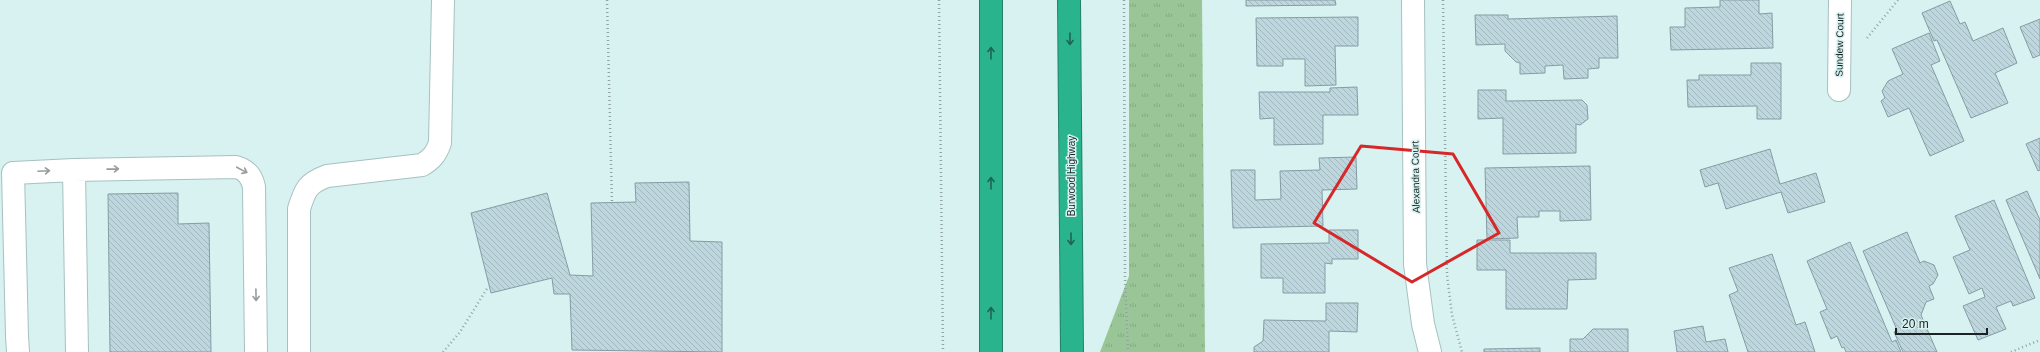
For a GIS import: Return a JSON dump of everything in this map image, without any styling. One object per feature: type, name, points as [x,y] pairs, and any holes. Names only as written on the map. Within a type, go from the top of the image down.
[{"type":"highway","points":[[991,0],[991,352]]},
{"type":"highway","name":"Burwood Highway","points":[[1069,0],[1072,352]]},
{"type":"street","points":[[300,352],[300,209],[304,191],[315,181],[328,176],[422,165],[430,161],[436,153],[440,142],[443,0]]},
{"type":"street","name":"Alexandra Court","points":[[1412,0],[1415,264],[1423,324],[1430,352]]},
{"type":"street","name":"Sundew Court","points":[[1839,90],[1840,0]]},
{"type":"street","points":[[18,352],[16,336],[13,173],[74,170],[236,167],[247,172],[252,179],[254,188],[256,352]]},
{"type":"street","points":[[74,170],[77,352]]},
{"type":"path","points":[[607,0],[612,203]]},
{"type":"path","points":[[939,0],[943,352]]},
{"type":"path","points":[[1124,0],[1125,277],[1128,352]]},
{"type":"path","points":[[1443,0],[1447,275],[1452,315],[1462,352]]},
{"type":"path","points":[[1839,53],[1853,49],[1865,40],[1898,0]]},
{"type":"path","points":[[443,352],[460,332],[488,287]]},
{"type":"path","points":[[2011,352],[2040,340]]},
{"type":"highlighted area","points":[[1361,146],[1453,154],[1499,233],[1412,282],[1314,223]]},
{"type":"green space","points":[[1129,0],[1202,0],[1205,352],[1100,352],[1129,276]]},
{"type":"building","points":[[1246,0],[1335,0],[1336,5],[1246,6]]},
{"type":"building","points":[[1720,0],[1759,0],[1759,14],[1772,13],[1773,48],[1671,50],[1670,27],[1685,27],[1685,8],[1720,7]]},
{"type":"building","points":[[1950,1],[1960,24],[1965,22],[1973,41],[2003,28],[2017,63],[1995,73],[2008,103],[1971,118],[1937,40],[1934,41],[1922,13]]},
{"type":"building","points":[[1475,15],[1508,15],[1508,19],[1617,16],[1618,58],[1599,58],[1599,68],[1588,69],[1588,78],[1564,79],[1563,65],[1545,66],[1545,73],[1520,74],[1520,63],[1516,62],[1505,51],[1505,44],[1476,45]]},
{"type":"building","points":[[1358,17],[1358,46],[1335,46],[1336,85],[1305,86],[1305,59],[1283,59],[1283,66],[1257,66],[1256,18]]},
{"type":"building","points":[[2040,19],[2040,55],[2033,58],[2020,27]]},
{"type":"building","points":[[1929,33],[1940,61],[1931,65],[1964,141],[1930,156],[1909,108],[1888,117],[1881,101],[1885,98],[1882,91],[1888,81],[1903,74],[1892,49]]},
{"type":"building","points":[[1751,63],[1781,63],[1781,119],[1757,119],[1757,106],[1688,107],[1687,80],[1699,80],[1699,75],[1751,75]]},
{"type":"building","points":[[1357,87],[1358,115],[1323,115],[1323,144],[1274,145],[1274,118],[1260,119],[1259,92],[1330,92],[1330,88]]},
{"type":"building","points":[[1478,90],[1506,90],[1506,101],[1582,100],[1587,105],[1588,119],[1580,125],[1576,124],[1576,153],[1503,154],[1503,118],[1478,119]]},
{"type":"building","points":[[2040,138],[2040,170],[2038,171],[2026,144]]},
{"type":"building","points":[[1770,149],[1780,184],[1816,173],[1825,202],[1788,213],[1781,192],[1726,209],[1718,183],[1705,187],[1700,170]]},
{"type":"building","points":[[1356,157],[1357,189],[1322,190],[1323,226],[1233,228],[1231,170],[1255,170],[1255,200],[1281,199],[1280,171],[1320,170],[1319,158]]},
{"type":"building","points":[[1590,166],[1591,220],[1560,221],[1560,211],[1539,211],[1539,217],[1517,217],[1518,238],[1487,239],[1485,168]]},
{"type":"building","points":[[689,182],[690,241],[722,242],[722,352],[572,350],[570,294],[554,294],[552,278],[491,293],[471,213],[547,193],[570,275],[593,276],[591,203],[636,202],[635,183]]},
{"type":"building","points":[[2027,191],[2040,220],[2040,279],[2006,200]]},
{"type":"building","points":[[178,193],[178,224],[209,223],[211,352],[110,352],[108,194]]},
{"type":"building","points":[[1994,200],[2035,298],[2013,306],[2011,301],[1996,307],[2006,329],[1978,340],[1963,306],[1985,297],[1982,288],[1969,294],[1953,257],[1970,250],[1955,216]]},
{"type":"building","points":[[1329,230],[1358,230],[1358,259],[1332,259],[1332,264],[1325,263],[1325,293],[1283,293],[1283,278],[1261,278],[1261,244],[1329,243]]},
{"type":"building","points":[[1907,232],[1920,263],[1924,261],[1934,265],[1938,275],[1933,284],[1929,286],[1934,299],[1926,302],[1921,315],[1937,352],[1903,352],[1894,332],[1897,330],[1863,251]]},
{"type":"building","points":[[1477,240],[1510,240],[1510,253],[1596,253],[1596,279],[1568,280],[1567,309],[1506,309],[1506,270],[1477,270]]},
{"type":"building","points":[[1850,242],[1892,342],[1896,340],[1901,352],[1846,352],[1844,347],[1842,348],[1837,336],[1831,339],[1820,312],[1827,309],[1807,261]]},
{"type":"building","points":[[1772,254],[1796,325],[1805,322],[1815,352],[1748,352],[1729,295],[1738,291],[1729,268]]},
{"type":"building","points":[[1326,303],[1358,303],[1357,332],[1329,331],[1329,352],[1254,352],[1254,347],[1263,341],[1264,320],[1326,321]]},
{"type":"building","points":[[1703,326],[1706,342],[1725,339],[1728,352],[1677,352],[1674,331]]},
{"type":"building","points":[[1593,329],[1628,329],[1628,352],[1570,352],[1570,339],[1583,339]]},
{"type":"building","points":[[1540,348],[1540,352],[1484,352],[1484,349]]}]
